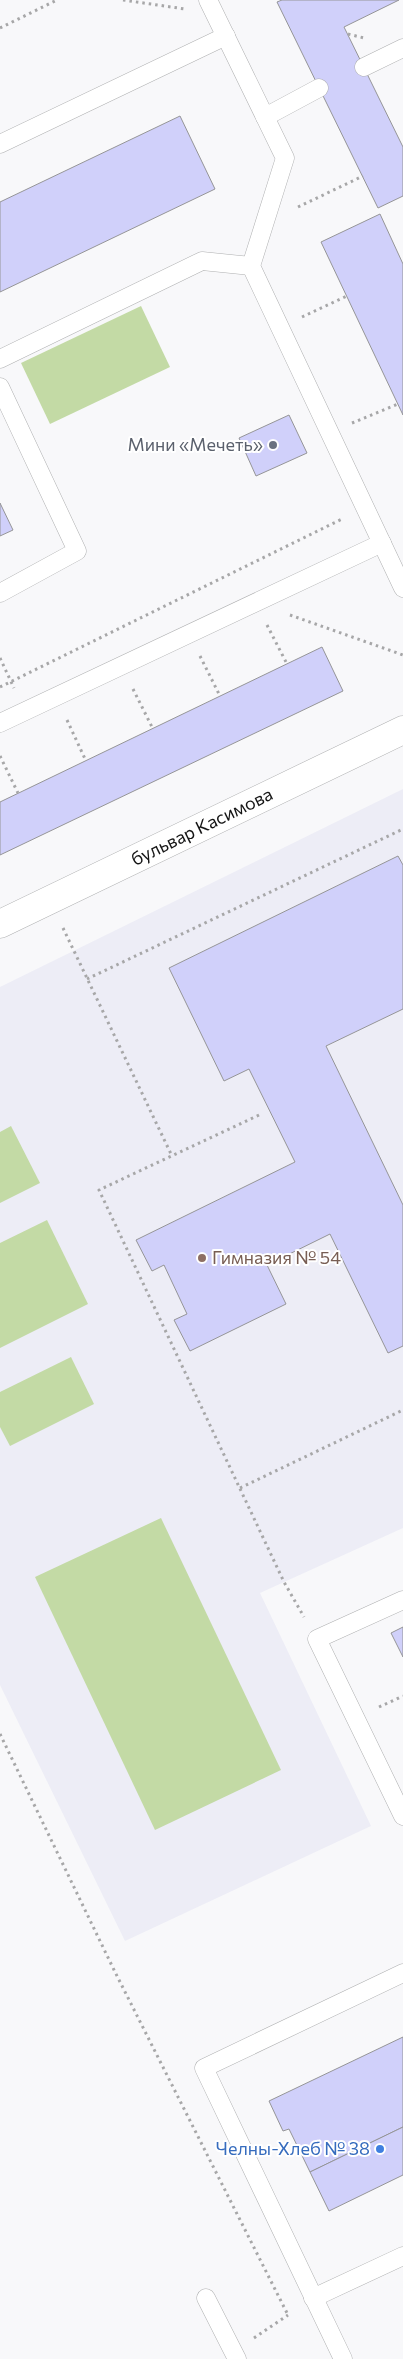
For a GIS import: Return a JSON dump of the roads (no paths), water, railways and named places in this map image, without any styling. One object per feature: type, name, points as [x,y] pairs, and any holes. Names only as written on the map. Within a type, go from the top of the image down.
[{"type":"street","name":"бульвар Касимова","points":[[0,924],[403,730]]},
{"type":"lane","points":[[212,7],[285,158],[251,266],[403,588]]},
{"type":"lane","points":[[0,144],[226,36]]},
{"type":"lane","points":[[364,67],[403,48]]},
{"type":"lane","points":[[265,117],[319,88]]},
{"type":"lane","points":[[0,359],[202,262],[251,266]]},
{"type":"lane","points":[[0,387],[77,551],[0,592]]},
{"type":"lane","points":[[0,723],[382,543]]},
{"type":"lane","points":[[403,1600],[317,1639],[403,1816]]},
{"type":"lane","points":[[343,2359],[204,2068],[403,1973]]},
{"type":"lane","points":[[313,2298],[403,2256]]},
{"type":"lane","points":[[206,2298],[235,2356]]},
{"type":"place","name":"Мини «Мечеть»","points":[[273,445]]},
{"type":"place","name":"Гимназия № 54","points":[[202,1258]]},
{"type":"place","name":"Челны-Хлеб № 38","points":[[380,2149]]}]
